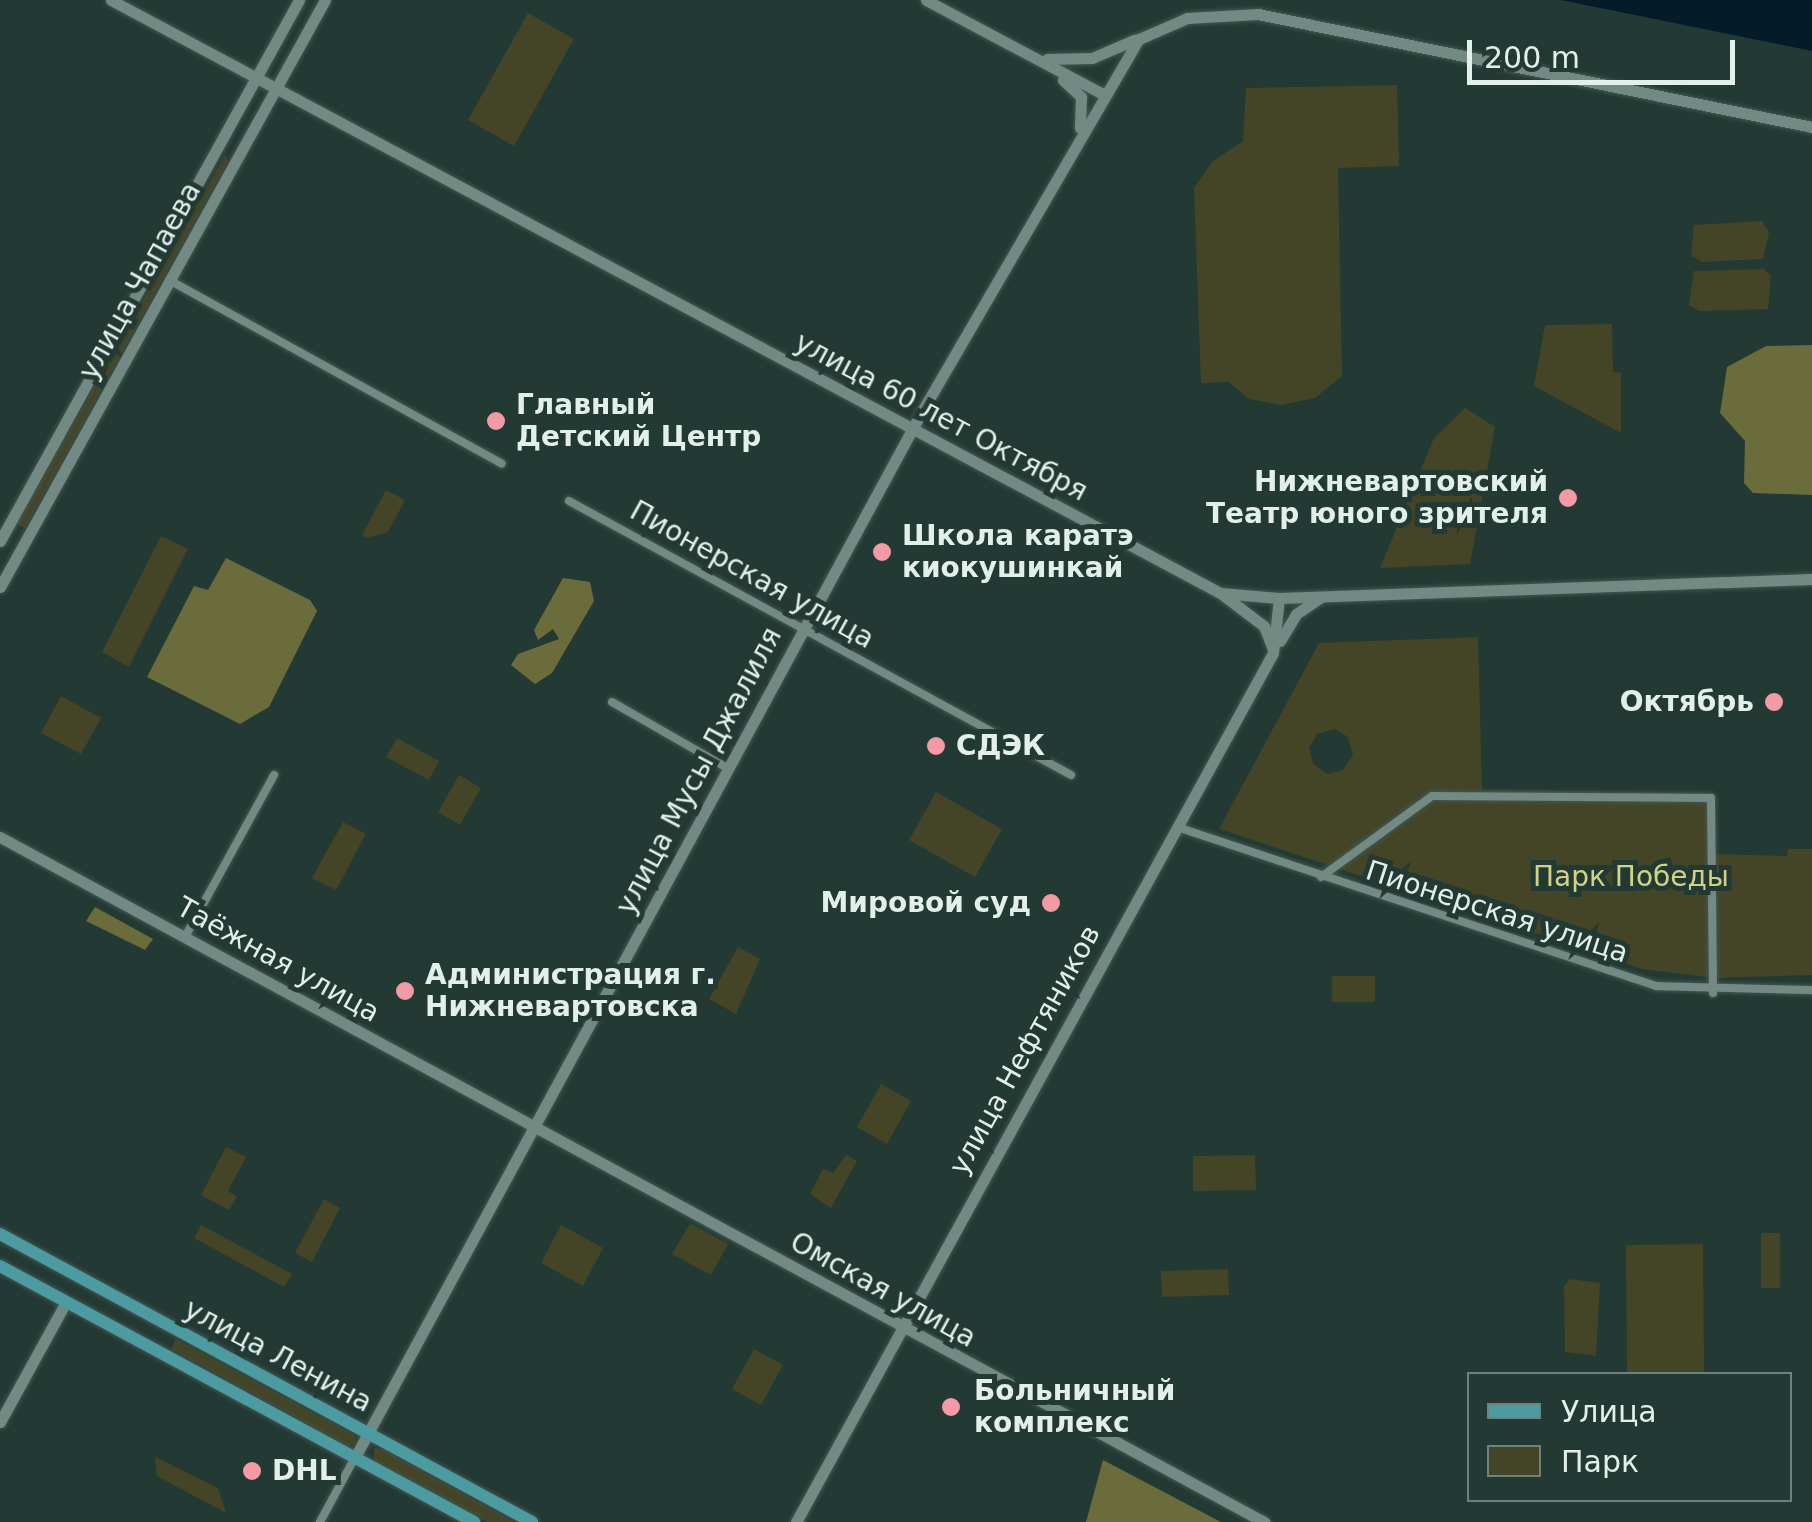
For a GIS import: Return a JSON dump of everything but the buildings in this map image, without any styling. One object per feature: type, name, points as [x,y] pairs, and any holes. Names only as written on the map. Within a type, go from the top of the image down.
[{"type":"main road","points":[[110,0],[256,79]]},
{"type":"main road","name":"улица Чапаева","points":[[0,541],[300,0]]},
{"type":"main road","name":"улица Чапаева","points":[[0,587],[324,0]]},
{"type":"main road","points":[[926,0],[1104,94]]},
{"type":"main road","points":[[1038,58],[1092,58],[1145,34],[1207,14],[1275,16],[1812,127]]},
{"type":"main road","name":"улица Мусы Джалиля","points":[[354,1459],[912,430],[1130,48],[1145,34]]},
{"type":"main road","points":[[1038,58],[1081,97],[1073,150]]},
{"type":"main road","name":"улица 60 лет Октября","points":[[256,79],[1220,593],[1279,598],[1812,578]]},
{"type":"main road","points":[[216,151],[230,147],[235,162]]},
{"type":"main road","points":[[1220,593],[1264,626],[1273,653]]},
{"type":"main road","points":[[1273,653],[1296,614],[1326,595]]},
{"type":"main road","name":"улица Нефтяников","points":[[796,1522],[1273,653],[1279,598]]},
{"type":"main road","name":"Таёжная улица","points":[[0,837],[533,1126]]},
{"type":"main road","name":"Омская улица","points":[[533,1126],[901,1329],[1264,1522]]},
{"type":"main road","name":"улица Ленина","points":[[0,1234],[532,1522]]},
{"type":"main road","name":"улица Ленина","points":[[0,1266],[474,1522]]},
{"type":"main road","points":[[0,1422],[66,1302]]},
{"type":"main road","points":[[155,1350],[169,1326]]},
{"type":"street","points":[[169,280],[502,464]]},
{"type":"street","name":"Пионерская улица","points":[[569,502],[1071,775]]},
{"type":"street","points":[[612,702],[729,768]]},
{"type":"street","points":[[185,938],[274,775]]},
{"type":"street","points":[[1321,877],[1432,796],[1711,798],[1713,993]]},
{"type":"street","name":"Пионерская улица","points":[[1177,828],[1634,980],[1713,993],[1812,990]]},
{"type":"street","name":"улица Мусы Джалиля","points":[[320,1522],[354,1459]]},
{"type":"green space","points":[[528,13],[574,39],[514,146],[468,120]]},
{"type":"green space","points":[[1397,85],[1399,166],[1338,168],[1342,376],[1315,398],[1281,405],[1249,399],[1229,382],[1201,383],[1194,188],[1212,162],[1243,141],[1246,88]]},
{"type":"green space","points":[[225,155],[228,161],[25,528],[17,524]]},
{"type":"green space","points":[[1762,221],[1769,232],[1763,259],[1702,262],[1691,256],[1694,225]]},
{"type":"green space","points":[[1764,269],[1771,276],[1768,309],[1699,311],[1689,305],[1694,271]]},
{"type":"green space","points":[[1612,324],[1613,372],[1621,373],[1621,433],[1534,386],[1545,325]]},
{"type":"green space","points":[[1812,345],[1812,495],[1753,493],[1744,483],[1745,441],[1720,413],[1727,367],[1766,346]]},
{"type":"green space","points":[[1465,408],[1495,427],[1470,564],[1380,568],[1434,438]]},
{"type":"green space","points":[[386,490],[405,500],[388,532],[368,538],[362,535]]},
{"type":"green space","points":[[161,536],[188,549],[129,667],[102,652]]},
{"type":"green space","points":[[226,558],[310,600],[317,611],[269,707],[240,724],[147,677],[194,586],[208,590]]},
{"type":"green space","points":[[563,578],[590,582],[594,601],[552,673],[535,684],[511,665],[518,654],[559,639],[553,629],[538,640],[534,630]]},
{"type":"green space","name":"Парк Победы","points":[[1478,637],[1482,790],[1714,793],[1714,854],[1787,856],[1788,849],[1812,849],[1812,975],[1715,978],[1642,969],[1219,829],[1319,643]],"holes":[[[1335,729],[1348,737],[1353,755],[1343,770],[1328,774],[1313,764],[1309,748],[1317,734]]]},
{"type":"green space","points":[[61,696],[101,718],[81,754],[41,733]]},
{"type":"green space","points":[[397,738],[439,761],[429,780],[386,757]]},
{"type":"green space","points":[[459,775],[481,788],[460,825],[438,812]]},
{"type":"green space","points":[[936,792],[1002,829],[975,877],[909,840]]},
{"type":"green space","points":[[343,822],[366,834],[336,890],[312,878]]},
{"type":"green space","points":[[95,907],[153,939],[145,950],[86,921]]},
{"type":"green space","points":[[738,947],[760,959],[736,1014],[709,999]]},
{"type":"green space","points":[[1332,976],[1375,976],[1375,1002],[1332,1002]]},
{"type":"green space","points":[[881,1084],[911,1101],[887,1144],[857,1127]]},
{"type":"green space","points":[[226,1147],[246,1157],[228,1191],[237,1197],[229,1210],[201,1195]]},
{"type":"green space","points":[[846,1155],[857,1161],[831,1208],[810,1194],[823,1169],[833,1173]]},
{"type":"green space","points":[[1255,1155],[1256,1190],[1193,1191],[1193,1156]]},
{"type":"green space","points":[[324,1199],[340,1208],[312,1262],[295,1253]]},
{"type":"green space","points":[[690,1223],[728,1244],[711,1275],[672,1254]]},
{"type":"green space","points":[[201,1225],[292,1274],[284,1287],[194,1238]]},
{"type":"green space","points":[[561,1225],[603,1248],[583,1286],[541,1263]]},
{"type":"green space","points":[[1761,1233],[1780,1233],[1780,1288],[1761,1288]]},
{"type":"green space","points":[[1703,1244],[1704,1372],[1627,1372],[1626,1245]]},
{"type":"green space","points":[[1228,1269],[1229,1295],[1162,1297],[1161,1271]]},
{"type":"green space","points":[[1570,1279],[1600,1283],[1596,1356],[1565,1352],[1564,1286]]},
{"type":"green space","points":[[176,1339],[354,1435],[356,1443],[348,1446],[171,1349]]},
{"type":"green space","points":[[754,1349],[783,1365],[761,1405],[732,1389]]},
{"type":"green space","points":[[374,1448],[514,1522],[487,1522],[374,1461]]},
{"type":"green space","points":[[155,1457],[218,1488],[226,1513],[157,1476]]},
{"type":"green space","points":[[1103,1460],[1221,1522],[1086,1522]]},
{"type":"water","points":[[1561,0],[1812,0],[1812,51]]},
{"type":"place","name":"Главный Детский Центр","points":[[496,421]]},
{"type":"place","name":"Нижневартовский Театр юного зрителя","points":[[1568,498]]},
{"type":"place","name":"Школа каратэ киокушинкай","points":[[882,552]]},
{"type":"place","name":"Октябрь","points":[[1774,702]]},
{"type":"place","name":"СДЭК","points":[[936,746]]},
{"type":"place","name":"Мировой суд","points":[[1051,903]]},
{"type":"place","name":"Администрация г. Нижневартовска","points":[[405,991]]},
{"type":"place","name":"Больничный комплекс","points":[[951,1407]]},
{"type":"place","name":"DHL","points":[[252,1471]]}]
